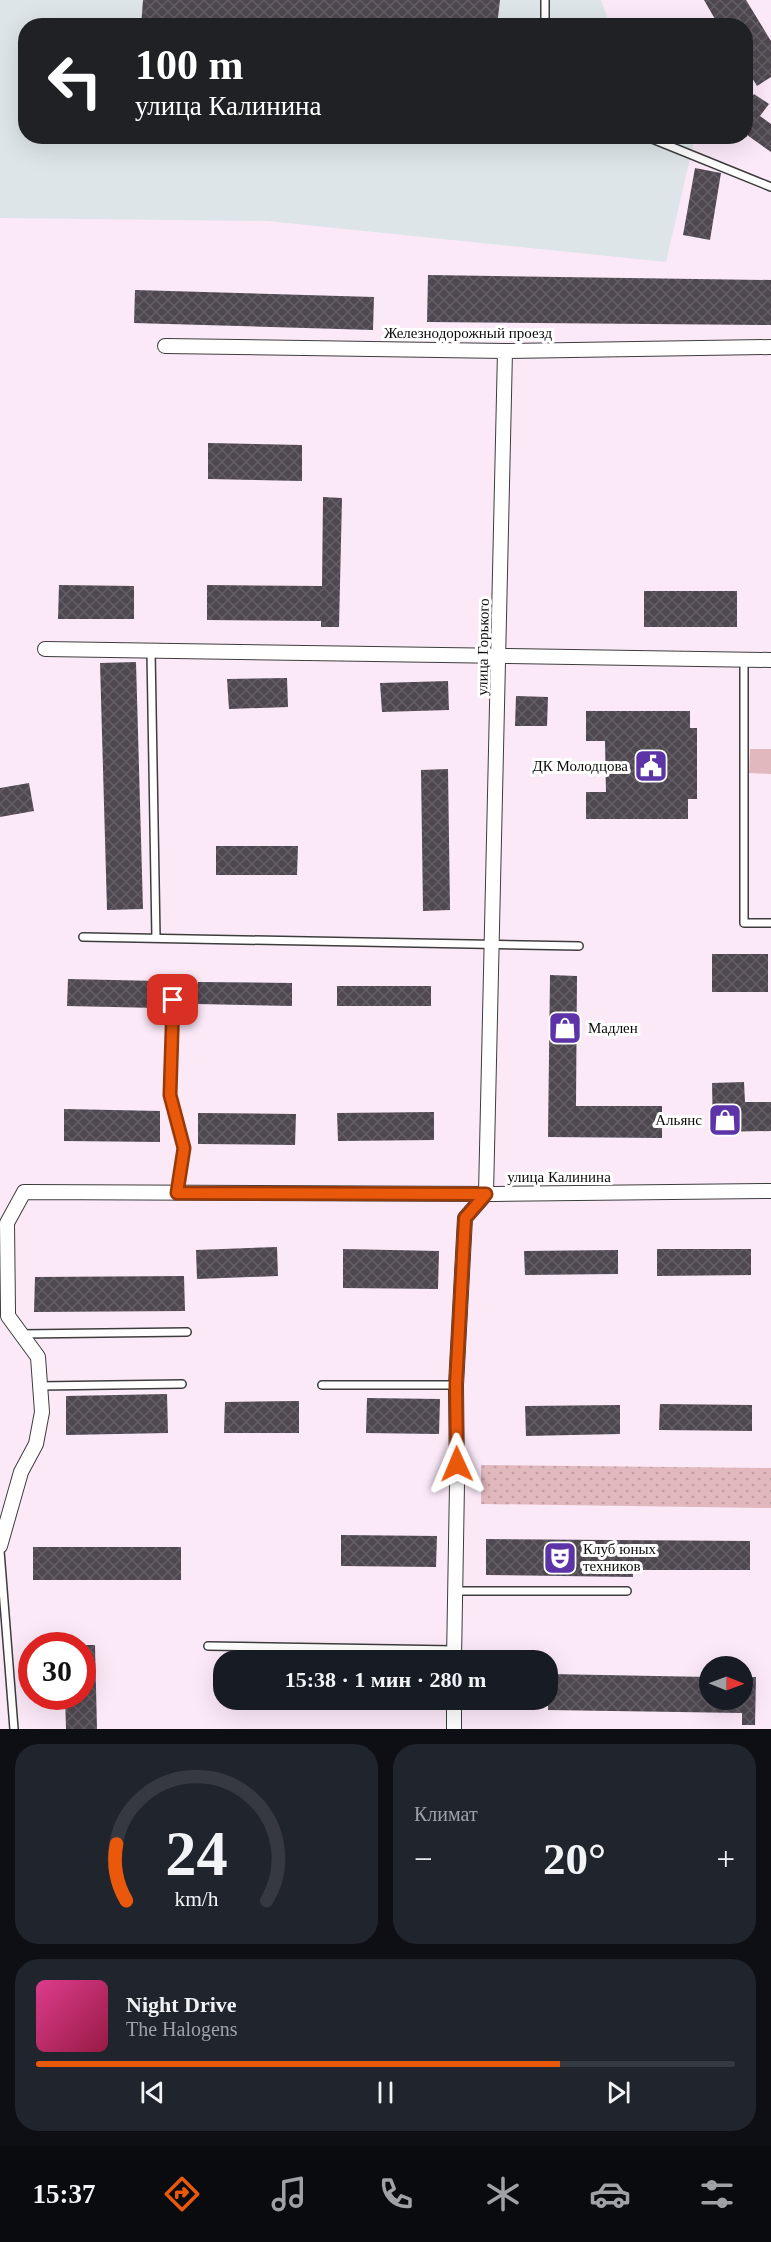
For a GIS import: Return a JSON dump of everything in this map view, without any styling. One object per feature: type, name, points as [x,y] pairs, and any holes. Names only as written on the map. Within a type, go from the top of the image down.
[{"type":"street","name":"Железнодорожный проезд","points":[[165,346],[505,351],[771,347]]},
{"type":"street","name":"улица Горького","points":[[486,1194],[505,351]]},
{"type":"street","points":[[45,649],[771,660]]},
{"type":"street","name":"улица Калинина","points":[[21,1334],[8,1316],[7,1223],[24,1192],[486,1194],[771,1191]]},
{"type":"street","points":[[454,1650],[456,1385],[465,1218],[486,1194]]},
{"type":"street","points":[[0,1546],[21,1472],[36,1444],[42,1412],[38,1357],[21,1334]]},
{"type":"street","points":[[454,1710],[454,1729]]},
{"type":"lane","points":[[545,0],[545,18]]},
{"type":"lane","points":[[665,144],[771,187]]},
{"type":"lane","points":[[151,651],[156,938]]},
{"type":"lane","points":[[744,660],[744,923],[771,923]]},
{"type":"lane","points":[[83,937],[579,946]]},
{"type":"lane","points":[[172,980],[174,1020],[170,1095],[184,1148],[177,1193]]},
{"type":"lane","points":[[21,1334],[187,1332]]},
{"type":"lane","points":[[40,1386],[182,1384]]},
{"type":"lane","points":[[322,1385],[456,1385]]},
{"type":"lane","points":[[0,1551],[14,1729]]},
{"type":"lane","points":[[455,1591],[627,1591]]},
{"type":"lane","points":[[208,1646],[317,1650]]},
{"type":"shaded area","points":[[0,0],[601,0],[607,18],[18,18],[18,144],[693,144],[666,262],[267,221],[0,218]]},
{"type":"shaded area","points":[[750,749],[771,749],[771,774],[749,773]]},
{"type":"shaded area","points":[[481,1465],[771,1468],[771,1508],[481,1504]]},
{"type":"building","points":[[143,0],[500,0],[498,18],[142,18]]},
{"type":"building","points":[[704,0],[746,0],[771,41],[771,77],[757,86],[753,79],[753,18],[714,18]]},
{"type":"building","points":[[753,96],[769,104],[760,116],[771,124],[771,152],[753,139]]},
{"type":"building","points":[[695,168],[721,173],[710,240],[683,235]]},
{"type":"building","points":[[428,275],[771,280],[771,325],[427,322]]},
{"type":"building","points":[[135,290],[374,297],[373,330],[134,323]]},
{"type":"building","points":[[208,443],[302,445],[302,481],[208,479]]},
{"type":"building","points":[[323,497],[342,498],[339,627],[321,627],[321,621],[207,620],[207,585],[322,586]]},
{"type":"building","points":[[59,585],[134,586],[134,619],[58,619]]},
{"type":"building","points":[[644,591],[737,591],[737,627],[644,627]]},
{"type":"building","points":[[136,662],[143,909],[107,910],[100,663]]},
{"type":"building","points":[[287,678],[288,707],[229,709],[227,679]]},
{"type":"building","points":[[448,681],[449,710],[382,712],[380,683]]},
{"type":"building","points":[[516,696],[548,697],[547,726],[515,726]]},
{"type":"building","name":"ДК Молодцова","points":[[586,711],[690,711],[690,728],[697,728],[697,799],[688,799],[688,819],[586,819],[586,792],[606,792],[605,741],[586,741]]},
{"type":"building","points":[[448,769],[450,910],[423,911],[421,770]]},
{"type":"building","points":[[29,783],[34,811],[0,817],[0,788]]},
{"type":"building","points":[[216,846],[298,846],[297,875],[216,875]]},
{"type":"building","points":[[712,954],[768,954],[768,992],[712,992]]},
{"type":"building","points":[[550,975],[577,976],[576,1106],[662,1106],[662,1138],[548,1137]]},
{"type":"building","points":[[68,979],[159,981],[158,1008],[67,1006]]},
{"type":"building","points":[[198,982],[292,983],[292,1006],[197,1004]]},
{"type":"building","points":[[337,986],[431,986],[431,1006],[337,1006]]},
{"type":"building","points":[[744,1082],[745,1102],[771,1102],[771,1131],[713,1132],[712,1083]]},
{"type":"building","points":[[64,1109],[160,1111],[160,1142],[64,1141]]},
{"type":"building","points":[[434,1112],[434,1140],[338,1141],[337,1113]]},
{"type":"building","points":[[198,1113],[296,1114],[295,1145],[198,1144]]},
{"type":"building","points":[[277,1247],[278,1276],[197,1279],[196,1250]]},
{"type":"building","points":[[343,1249],[439,1251],[438,1289],[343,1288]]},
{"type":"building","points":[[657,1249],[751,1249],[751,1275],[657,1276]]},
{"type":"building","points":[[618,1250],[618,1274],[525,1275],[524,1251]]},
{"type":"building","points":[[184,1276],[185,1311],[34,1312],[35,1277]]},
{"type":"building","points":[[167,1394],[168,1433],[66,1435],[66,1396]]},
{"type":"building","points":[[367,1398],[440,1399],[439,1434],[366,1433]]},
{"type":"building","points":[[299,1401],[299,1433],[224,1433],[225,1402]]},
{"type":"building","points":[[660,1404],[752,1405],[752,1431],[659,1430]]},
{"type":"building","points":[[620,1405],[620,1434],[526,1436],[525,1406]]},
{"type":"building","points":[[341,1535],[437,1536],[436,1567],[341,1566]]},
{"type":"building","name":"Клуб юных техников","points":[[486,1539],[750,1541],[750,1570],[633,1570],[633,1577],[486,1575]]},
{"type":"building","points":[[33,1547],[181,1547],[181,1580],[33,1580]]},
{"type":"building","points":[[558,1674],[699,1677],[699,1710],[753,1710],[753,1677],[756,1677],[755,1725],[742,1725],[742,1713],[548,1710],[558,1710]]},
{"type":"building","points":[[96,1687],[97,1729],[66,1729],[65,1710],[96,1710]]},
{"type":"place","name":"ДК Молодцова","points":[[651,766]]},
{"type":"place","name":"Мадлен","points":[[565,1028]]},
{"type":"place","name":"Альянс","points":[[725,1120]]},
{"type":"place","name":"Клуб юных техников","points":[[560,1558]]},
{"type":"route","points":[[173,1000],[170,1095],[184,1148],[177,1193],[486,1194],[465,1218],[456,1385],[457,1464]]}]
